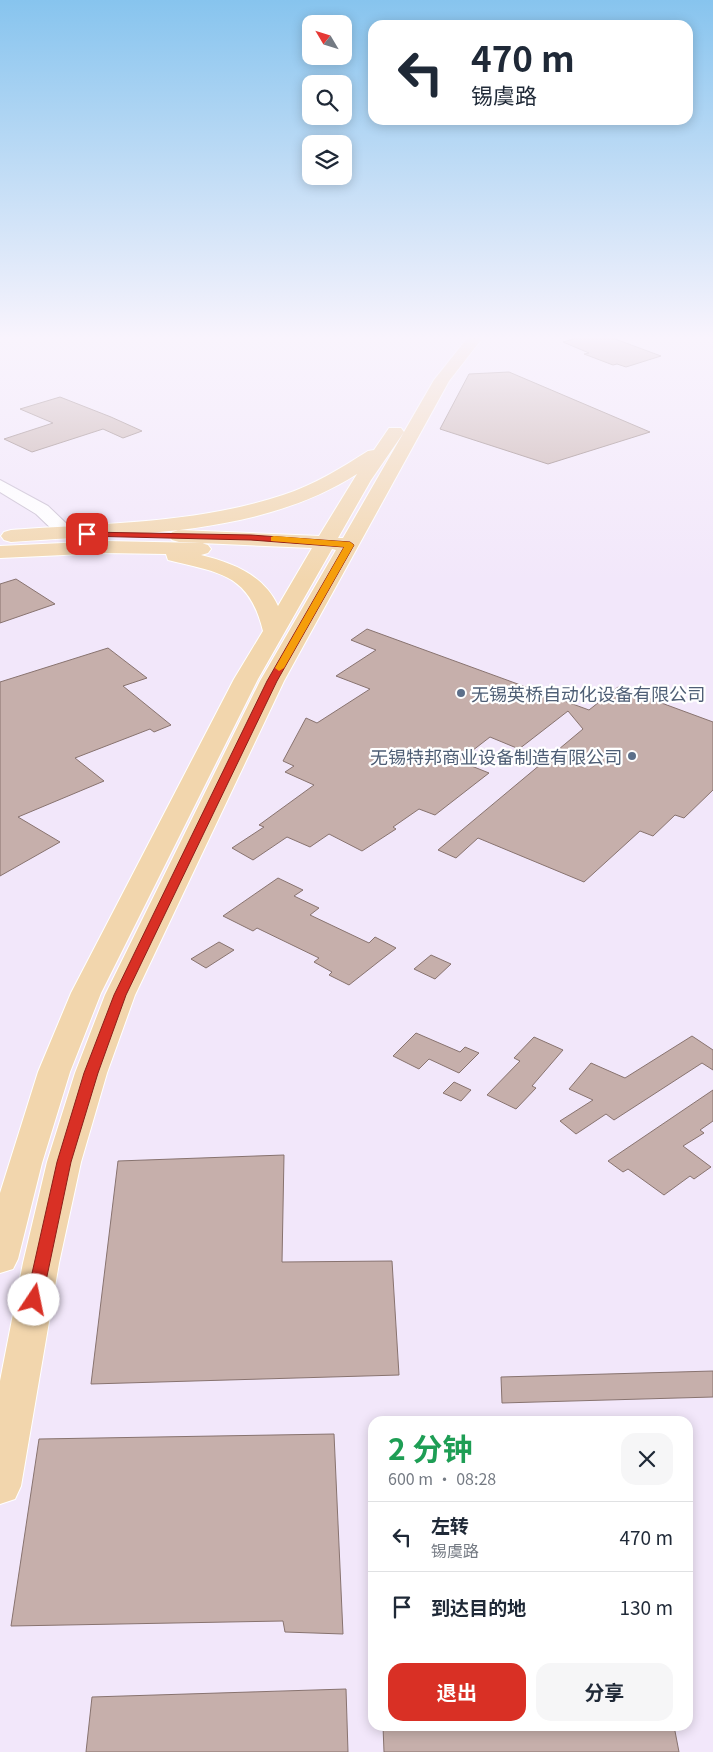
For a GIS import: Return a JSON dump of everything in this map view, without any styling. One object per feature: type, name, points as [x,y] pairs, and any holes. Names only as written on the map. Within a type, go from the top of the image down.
[{"type":"main road","points":[[4,542],[64,531],[161,526],[256,509],[312,491],[339,478],[383,448],[410,422],[412,418]]},
{"type":"main road","points":[[0,1259],[25,1163],[54,1072],[86,993],[246,679],[274,631],[334,550],[413,418]]},
{"type":"main road","points":[[0,1486],[41,1263],[64,1162],[91,1073],[120,995],[383,448]]},
{"type":"main road","points":[[4,542],[123,534],[334,550]]},
{"type":"main road","points":[[4,542],[36,550],[69,553],[149,553],[205,562],[238,576],[252,586],[261,596],[268,610],[274,631]]},
{"type":"main road","points":[[36,550],[171,548],[334,550]]},
{"type":"street","points":[[0,485],[42,510],[64,531]]},
{"type":"building","points":[[41,418],[113,418],[142,431],[123,438],[103,429],[32,452],[4,439],[53,423]]},
{"type":"building","points":[[446,418],[617,418],[650,432],[548,464],[440,429]]},
{"type":"building","points":[[16,579],[55,604],[0,623],[0,584]]},
{"type":"building","points":[[367,629],[589,710],[618,687],[713,722],[713,790],[684,818],[675,815],[653,836],[640,831],[584,882],[478,838],[456,858],[438,850],[583,729],[568,711],[519,749],[490,737],[459,761],[489,773],[435,815],[419,809],[393,827],[396,829],[362,851],[329,834],[310,847],[287,837],[253,860],[232,848],[264,827],[259,825],[314,785],[285,772],[294,766],[283,761],[306,718],[317,723],[370,689],[336,676],[376,650],[351,640]]},
{"type":"building","points":[[108,648],[147,678],[123,686],[171,725],[154,732],[150,729],[75,758],[104,781],[18,817],[60,842],[0,876],[0,682]]},
{"type":"building","points":[[278,878],[303,890],[294,896],[319,908],[310,915],[369,943],[375,937],[396,948],[349,985],[329,975],[332,972],[314,962],[319,958],[257,928],[253,931],[223,916]]},
{"type":"building","points":[[219,942],[234,950],[206,968],[191,959]]},
{"type":"building","points":[[431,955],[451,964],[435,979],[414,969]]},
{"type":"building","points":[[416,1033],[460,1052],[465,1047],[479,1053],[459,1073],[429,1059],[419,1069],[393,1056]]},
{"type":"building","points":[[692,1036],[713,1050],[713,1070],[702,1063],[614,1120],[606,1114],[576,1134],[560,1121],[593,1100],[569,1089],[591,1063],[625,1078]]},
{"type":"building","points":[[534,1037],[563,1050],[532,1086],[536,1088],[516,1109],[487,1095],[520,1061],[514,1058]]},
{"type":"building","points":[[454,1082],[471,1090],[461,1101],[443,1093]]},
{"type":"building","points":[[713,1090],[713,1121],[700,1130],[704,1133],[683,1146],[711,1167],[694,1179],[690,1176],[664,1195],[628,1169],[623,1172],[608,1161]]},
{"type":"building","points":[[284,1155],[282,1262],[392,1261],[399,1375],[91,1384],[118,1161]]},
{"type":"building","points":[[713,1371],[713,1397],[502,1403],[501,1377]]},
{"type":"building","points":[[334,1434],[343,1634],[285,1632],[283,1621],[11,1626],[39,1439]]},
{"type":"building","points":[[346,1689],[348,1752],[86,1752],[92,1697]]},
{"type":"building","points":[[383,1731],[675,1731],[679,1752],[384,1752]]},
{"type":"slow traffic","points":[[274,539],[350,545],[279,668]]},
{"type":"place","name":"无锡英桥自动化设备有限公司","points":[[461,693]]},
{"type":"place","name":"无锡特邦商业设备制造有限公司","points":[[632,756]]},
{"type":"route","points":[[34,1300],[64,1162],[91,1073],[120,995],[272,681],[350,545],[251,538],[87,534]]}]
